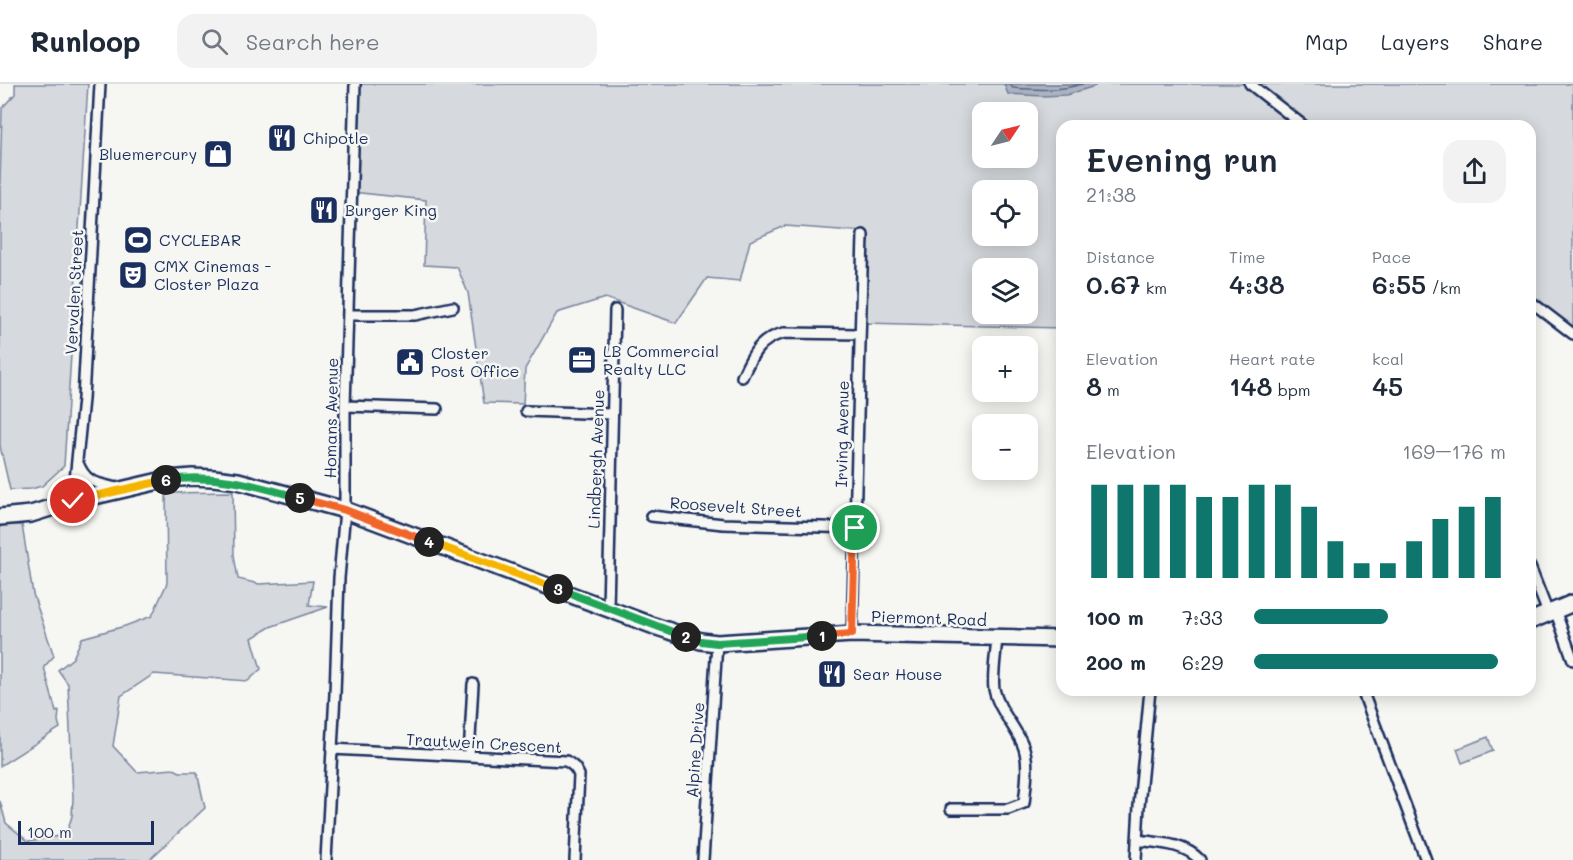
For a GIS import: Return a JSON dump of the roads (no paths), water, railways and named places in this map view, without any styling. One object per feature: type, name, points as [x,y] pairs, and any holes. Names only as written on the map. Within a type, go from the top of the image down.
[{"type":"main road","name":"Piermont Road","points":[[0,517],[31,514],[73,501],[168,479],[214,478],[238,481],[345,510],[701,641],[717,643],[852,634],[1056,639]]},
{"type":"main road","points":[[1536,618],[1573,603]]},
{"type":"street","name":"Vervalen Street","points":[[73,501],[83,399],[100,84]]},
{"type":"street","name":"Homans Avenue","points":[[326,860],[339,578],[345,510],[345,406],[355,84]]},
{"type":"street","points":[[1250,84],[1296,120]]},
{"type":"street","name":"Irving Avenue","points":[[852,634],[863,235]]},
{"type":"street","points":[[1536,306],[1573,334]]},
{"type":"street","points":[[348,315],[415,315],[453,308]]},
{"type":"street","name":"Lindbergh Avenue","points":[[608,608],[615,310]]},
{"type":"street","points":[[742,377],[752,355],[772,336],[784,333],[860,334]]},
{"type":"street","points":[[345,406],[437,409]]},
{"type":"street","points":[[526,411],[612,414]]},
{"type":"street","points":[[77,461],[83,475],[96,483],[121,490]]},
{"type":"street","name":"Roosevelt Street","points":[[651,516],[723,524],[855,528]]},
{"type":"street","points":[[1536,580],[1573,660]]},
{"type":"street","points":[[951,809],[1008,809],[1024,803],[1025,752],[998,701],[994,687],[997,638]]},
{"type":"street","name":"Alpine Drive","points":[[703,860],[717,643]]},
{"type":"street","points":[[470,756],[473,684]]},
{"type":"street","points":[[1136,860],[1149,696]]},
{"type":"street","points":[[1364,696],[1426,860]]},
{"type":"street","name":"Trautwein Crescent","points":[[332,749],[572,764],[579,775],[575,860]]},
{"type":"street","points":[[1137,840],[1179,846],[1200,860]]},
{"type":"water","points":[[1004,84],[1097,84],[1066,95],[1042,96],[1008,94]]},
{"type":"place","name":"Chipotle","points":[[282,138]]},
{"type":"place","name":"Bluemercury","points":[[218,154]]},
{"type":"place","name":"Burger King","points":[[324,210]]},
{"type":"place","name":"CYCLEBAR","points":[[138,240]]},
{"type":"place","name":"CMX Cinemas - Closter Plaza","points":[[133,275]]},
{"type":"place","name":"LB Commercial Realty LLC","points":[[582,360]]},
{"type":"place","name":"Closter Post Office","points":[[410,362]]},
{"type":"place","name":"Sear House","points":[[832,674]]}]
